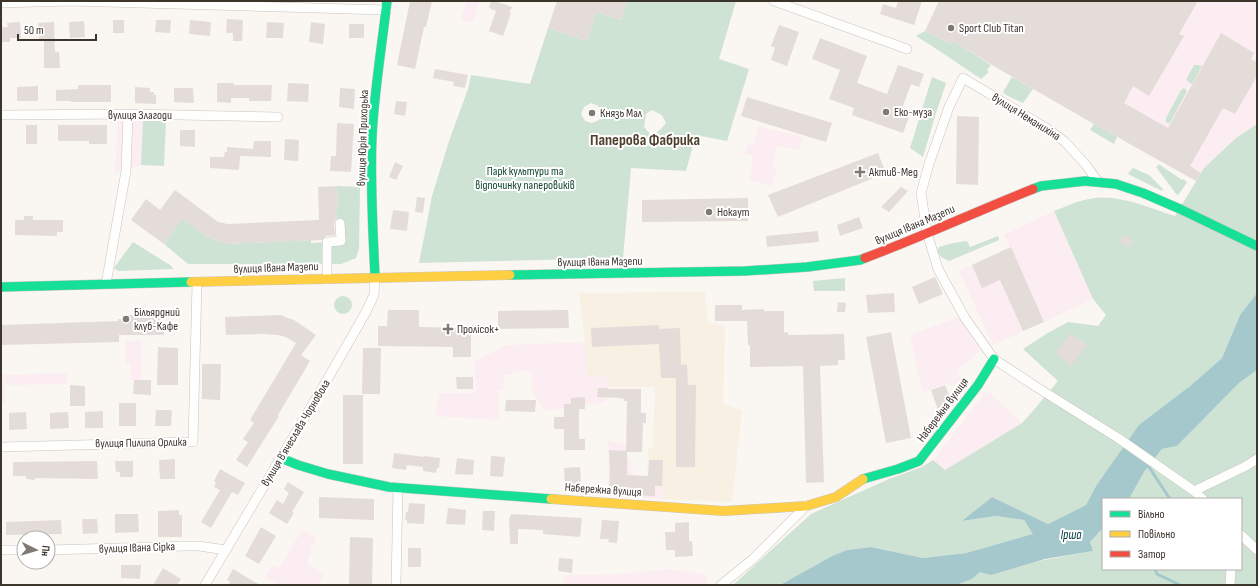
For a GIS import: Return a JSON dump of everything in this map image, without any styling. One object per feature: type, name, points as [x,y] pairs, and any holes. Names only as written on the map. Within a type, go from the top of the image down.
[{"type":"main road","name":"вулиця Юрія Приходька","points":[[375,277],[372,185],[374,108],[387,5]]},
{"type":"main road","name":"вулиця Івана Мазепи","points":[[1,287],[375,277],[745,271],[807,268],[860,260],[895,247],[990,206],[1041,186],[1085,181],[1116,184],[1144,193],[1257,246]]},
{"type":"main road","name":"Набережна вулиця","points":[[281,458],[297,465],[338,476],[366,483],[398,488],[724,511],[806,506],[836,497],[861,480],[898,470],[919,461],[978,385],[994,359]]},
{"type":"street","points":[[1,4],[69,1],[387,5]]},
{"type":"street","points":[[774,1],[907,49]]},
{"type":"street","name":"вулиця Неманихіна","points":[[927,233],[921,193],[929,164],[949,107],[963,78],[1048,129],[1065,142],[1086,165],[1098,182]]},
{"type":"street","points":[[106,284],[126,171],[128,114]]},
{"type":"street","name":"вулиця Злагоди","points":[[1,115],[128,114],[278,117]]},
{"type":"street","points":[[327,279],[327,242],[341,241],[340,223]]},
{"type":"street","points":[[927,233],[938,270],[965,318],[994,359],[1118,438],[1202,498]]},
{"type":"street","name":"вулиця Вʼячеслава Чорновола","points":[[205,585],[331,373],[372,300],[375,277]]},
{"type":"street","name":"вулиця Пилипа Орлика","points":[[1,447],[193,442],[196,282]]},
{"type":"street","points":[[1194,491],[1246,466],[1257,459]]},
{"type":"street","points":[[396,585],[398,488]]},
{"type":"street","name":"Набережна вулиця","points":[[720,585],[753,559],[806,506]]},
{"type":"street","points":[[1242,536],[1257,550]]},
{"type":"street","name":"вулиця Івана Сірка","points":[[56,550],[199,546],[226,550]]},
{"type":"street","points":[[1,550],[16,550]]},
{"type":"street","points":[[1230,585],[1231,570]]},
{"type":"shaded area","points":[[467,1],[480,1],[473,23],[461,19]]},
{"type":"shaded area","points":[[939,1],[1257,1],[1257,124],[1236,138],[1196,181],[1071,111],[953,41],[962,21],[935,9]]},
{"type":"shaded area","points":[[118,119],[143,121],[141,165],[115,173]]},
{"type":"shaded area","points":[[758,126],[803,137],[800,150],[777,146],[773,167],[777,168],[772,186],[749,180],[753,155],[745,155],[748,145],[754,145]]},
{"type":"shaded area","points":[[1054,211],[1093,299],[993,345],[959,271],[1010,247],[1004,235]]},
{"type":"shaded area","points":[[705,292],[708,324],[725,325],[723,404],[742,410],[732,502],[663,499],[664,487],[647,486],[648,449],[653,446],[655,387],[608,387],[607,376],[587,377],[585,342],[579,293]]},
{"type":"shaded area","points":[[959,317],[980,351],[957,370],[963,382],[950,386],[948,383],[922,392],[910,335]]},
{"type":"shaded area","points":[[126,341],[142,341],[141,380],[131,380],[131,364],[126,363]]},
{"type":"shaded area","points":[[585,342],[587,377],[607,376],[608,387],[606,402],[547,411],[533,395],[531,371],[513,371],[513,375],[504,375],[503,391],[498,390],[499,420],[435,416],[439,393],[475,393],[474,361],[507,345]]},
{"type":"shaded area","points":[[67,373],[67,384],[5,385],[5,403],[1,403],[1,375]]},
{"type":"shaded area","points":[[987,390],[1022,423],[945,470],[933,460]]},
{"type":"shaded area","points":[[608,440],[626,445],[626,452],[630,460],[633,475],[632,485],[664,487],[663,499],[609,495]]},
{"type":"shaded area","points":[[302,530],[316,538],[310,548],[312,551],[306,563],[324,574],[318,585],[279,585],[265,577],[272,565],[279,568]]},
{"type":"shaded area","points":[[669,569],[707,575],[706,585],[564,585],[565,575],[621,574]]},
{"type":"green space","name":"Парк культури та відпочинку паперовиків","points":[[627,1],[736,1],[719,59],[749,69],[727,141],[696,135],[686,171],[631,168],[623,258],[419,263],[432,196],[449,141],[468,89],[471,75],[530,84],[548,28],[587,41],[596,12],[621,20]],"holes":[[[591,103],[598,106],[602,113],[599,120],[592,123],[585,121],[581,114],[584,107]],[[652,110],[662,115],[666,123],[654,134],[650,134],[644,127],[646,114]]]},
{"type":"green space","points":[[925,31],[951,44],[953,41],[991,65],[987,70],[989,72],[981,79],[916,36]]},
{"type":"green space","points":[[1194,65],[1202,66],[1192,84],[1186,80]]},
{"type":"green space","points":[[932,77],[946,83],[923,157],[910,148]]},
{"type":"green space","points":[[1012,77],[1033,89],[1023,103],[1003,92]]},
{"type":"green space","points":[[1184,88],[1187,91],[1170,123],[1167,123],[1166,118],[1181,90]]},
{"type":"green space","points":[[143,121],[166,121],[164,166],[141,165]]},
{"type":"green space","points":[[1094,124],[1117,137],[1114,144],[1090,130]]},
{"type":"green space","points":[[1257,124],[1257,293],[1240,315],[1222,358],[1189,387],[1096,486],[1086,505],[1048,524],[992,497],[963,521],[996,516],[1024,520],[1034,534],[966,553],[923,558],[871,547],[847,550],[832,556],[780,585],[733,585],[811,514],[889,479],[922,467],[933,460],[945,470],[1022,423],[1058,381],[1023,349],[1068,322],[1098,326],[1106,315],[1093,299],[1054,211],[1085,200],[1111,198],[1133,202],[1175,216],[1204,168],[1236,138]]},
{"type":"green space","points":[[1158,165],[1187,182],[1179,194],[1177,195],[1156,167]]},
{"type":"green space","points":[[1133,168],[1149,175],[1163,189],[1162,191],[1128,174]]},
{"type":"green space","points":[[337,186],[360,187],[359,249],[356,258],[341,264],[188,264],[164,244],[177,226],[179,216],[206,236],[227,244],[311,240],[311,243],[344,241],[337,239]]},
{"type":"green space","points":[[998,236],[999,240],[949,261],[941,257],[937,251],[939,247],[967,241],[970,247]]},
{"type":"green space","points":[[133,242],[174,269],[118,271],[114,268]]},
{"type":"green space","points":[[845,278],[845,291],[814,291],[813,281]]},
{"type":"green space","points":[[343,296],[349,299],[352,305],[349,311],[343,314],[337,311],[334,305],[337,299]]},
{"type":"green space","points":[[1257,370],[1257,585],[956,585],[972,579],[979,572],[1093,551],[1090,542],[1102,529],[1102,570],[1242,570],[1242,498],[1130,498],[1144,472],[1162,449],[1177,446],[1239,383]]},
{"type":"water","name":"Ірша","points":[[1257,293],[1257,370],[1239,383],[1177,446],[1162,449],[1144,472],[1130,498],[1102,498],[1102,529],[1090,542],[1093,551],[1045,559],[991,575],[980,572],[972,579],[956,585],[780,585],[832,556],[847,550],[871,547],[923,558],[966,553],[1033,534],[1024,520],[996,516],[962,521],[992,497],[1048,524],[1086,505],[1096,486],[1139,425],[1189,387],[1222,358],[1240,315]]},
{"type":"building","points":[[410,1],[432,1],[426,27],[424,27],[415,69],[397,65]]},
{"type":"building","points":[[491,1],[512,7],[503,36],[489,31],[496,11],[489,8]]},
{"type":"building","points":[[557,1],[628,1],[621,20],[596,12],[587,41],[548,28]]},
{"type":"building","points":[[898,1],[922,1],[914,25],[880,14],[883,4],[896,8]]},
{"type":"building","points":[[939,1],[1198,1],[1179,34],[1184,36],[1149,96],[1133,86],[1124,103],[1168,128],[1221,33],[1254,53],[1251,59],[1257,62],[1257,76],[1235,114],[1223,108],[1190,166],[1201,173],[1196,181],[1094,124],[953,41],[951,44],[925,31]]},
{"type":"building","points":[[227,19],[243,20],[242,41],[233,41],[233,33],[226,33]]},
{"type":"building","points":[[113,20],[124,20],[124,33],[113,33]]},
{"type":"building","points":[[156,20],[171,20],[170,33],[155,32]]},
{"type":"building","points":[[190,20],[211,22],[210,36],[189,34]]},
{"type":"building","points":[[84,21],[85,37],[70,38],[69,22]]},
{"type":"building","points":[[20,22],[21,38],[10,38],[10,42],[1,42],[1,27],[8,27],[7,23]]},
{"type":"building","points":[[54,22],[55,52],[59,52],[60,68],[44,68],[44,39],[39,39],[38,23]]},
{"type":"building","points":[[267,22],[284,23],[283,38],[266,38]]},
{"type":"building","points":[[311,22],[325,24],[323,44],[309,42]]},
{"type":"building","points":[[349,24],[364,24],[364,38],[349,38]]},
{"type":"building","points":[[779,25],[799,32],[787,66],[771,60],[775,48],[771,46]]},
{"type":"building","points":[[820,38],[867,56],[857,83],[887,94],[898,65],[924,74],[919,87],[911,84],[900,114],[909,117],[903,133],[852,115],[854,108],[829,99],[840,70],[812,59]]},
{"type":"building","points":[[435,69],[468,75],[465,88],[453,86],[454,82],[433,78]]},
{"type":"building","points":[[217,83],[234,83],[234,85],[272,85],[271,101],[249,101],[249,98],[231,98],[231,103],[217,102]]},
{"type":"building","points":[[288,83],[309,84],[308,102],[287,101]]},
{"type":"building","points":[[78,85],[111,85],[111,102],[56,101],[56,90],[78,89]]},
{"type":"building","points":[[38,86],[38,101],[17,101],[17,87]]},
{"type":"building","points":[[135,87],[150,88],[150,92],[154,92],[154,95],[156,95],[156,104],[135,103]]},
{"type":"building","points":[[174,88],[193,88],[194,103],[174,102]]},
{"type":"building","points":[[340,88],[355,89],[354,109],[339,107]]},
{"type":"building","points":[[747,97],[832,123],[826,142],[741,116]]},
{"type":"building","points":[[396,101],[407,102],[405,116],[394,114]]},
{"type":"building","points":[[957,116],[979,117],[978,185],[956,184]]},
{"type":"building","points":[[337,123],[354,124],[351,172],[330,171],[331,156],[336,156]]},
{"type":"building","points":[[26,125],[37,125],[37,144],[26,144]]},
{"type":"building","points":[[58,125],[107,125],[107,144],[89,144],[89,141],[58,141]]},
{"type":"building","points":[[180,130],[195,130],[195,147],[180,146]]},
{"type":"building","points":[[285,139],[299,140],[298,161],[284,160]]},
{"type":"building","points":[[254,141],[271,141],[271,157],[240,156],[239,170],[210,168],[210,157],[224,157],[225,152],[227,152],[227,147],[253,149]]},
{"type":"building","points":[[878,153],[886,173],[778,217],[768,195]]},
{"type":"building","points":[[395,162],[403,166],[396,180],[389,177]]},
{"type":"building","points":[[337,186],[338,208],[336,208],[336,218],[334,223],[335,235],[326,236],[322,240],[227,244],[206,236],[182,219],[164,244],[131,220],[146,199],[160,210],[175,190],[218,222],[228,224],[319,220],[318,187]]},
{"type":"building","points":[[901,187],[908,191],[889,212],[881,207]]},
{"type":"building","points":[[417,197],[425,198],[423,213],[415,212]]},
{"type":"building","points":[[748,198],[748,221],[642,222],[642,200]]},
{"type":"building","points":[[393,210],[409,212],[407,231],[390,229]]},
{"type":"building","points":[[24,216],[33,216],[33,220],[63,220],[63,232],[57,232],[57,236],[15,235],[15,220],[24,220]]},
{"type":"building","points":[[859,217],[863,228],[840,236],[837,225]]},
{"type":"building","points":[[818,231],[819,242],[767,247],[766,236]]},
{"type":"building","points":[[1124,234],[1133,241],[1128,247],[1119,241]]},
{"type":"building","points":[[1011,247],[1044,322],[1023,331],[1000,280],[982,288],[972,265]]},
{"type":"building","points":[[935,277],[943,294],[919,304],[912,287]]},
{"type":"building","points":[[894,293],[895,312],[868,313],[866,295]]},
{"type":"building","points":[[838,302],[846,303],[845,312],[837,312]]},
{"type":"building","points":[[715,305],[742,305],[742,310],[764,309],[764,311],[784,311],[784,333],[788,332],[788,335],[844,334],[845,360],[838,360],[838,365],[820,366],[824,482],[806,483],[803,366],[750,367],[750,345],[748,345],[747,321],[715,321]]},
{"type":"building","points":[[388,310],[419,310],[419,327],[471,328],[471,357],[453,357],[453,347],[378,346],[378,326],[387,326]]},
{"type":"building","points":[[568,310],[569,328],[498,329],[498,311]]},
{"type":"building","points":[[122,315],[161,315],[161,324],[164,323],[164,335],[119,335],[119,342],[1,345],[1,325],[118,321],[118,319],[122,319]]},
{"type":"building","points":[[280,315],[294,320],[316,335],[301,355],[310,361],[278,415],[279,416],[247,467],[236,460],[248,442],[243,439],[254,423],[250,420],[296,343],[286,337],[278,335],[226,335],[225,317]]},
{"type":"building","points":[[659,325],[659,329],[680,328],[681,365],[687,364],[688,385],[696,385],[695,467],[676,467],[676,378],[661,378],[659,344],[592,347],[591,328]]},
{"type":"building","points":[[891,332],[911,438],[886,443],[866,337]]},
{"type":"building","points":[[1071,333],[1087,345],[1071,366],[1055,353]]},
{"type":"building","points":[[158,347],[178,348],[178,385],[157,385]]},
{"type":"building","points":[[363,348],[381,348],[380,394],[362,394]]},
{"type":"building","points":[[202,364],[221,364],[220,400],[202,399]]},
{"type":"building","points":[[456,377],[473,377],[473,389],[457,389]]},
{"type":"building","points":[[134,380],[151,380],[151,395],[133,394]]},
{"type":"building","points":[[70,385],[85,386],[85,406],[70,406]]},
{"type":"building","points":[[945,385],[953,404],[949,409],[939,413],[931,390]]},
{"type":"building","points":[[598,388],[641,389],[641,413],[646,413],[646,423],[643,423],[642,452],[627,452],[627,475],[648,476],[649,460],[663,460],[662,486],[655,486],[655,496],[611,494],[612,487],[609,486],[609,450],[626,451],[627,401],[620,398],[597,397]]},
{"type":"building","points":[[343,395],[363,395],[363,464],[343,464]]},
{"type":"building","points":[[585,397],[585,409],[579,409],[579,439],[585,439],[585,450],[564,450],[564,429],[554,429],[554,417],[564,417],[564,404],[571,404],[571,398]]},
{"type":"building","points":[[506,400],[536,400],[535,412],[505,411]]},
{"type":"building","points":[[119,403],[136,403],[136,426],[119,426]]},
{"type":"building","points":[[156,410],[172,410],[171,426],[155,426]]},
{"type":"building","points":[[103,411],[103,428],[85,428],[85,412]]},
{"type":"building","points":[[26,412],[27,429],[9,430],[9,413]]},
{"type":"building","points":[[68,412],[69,428],[50,429],[50,413]]},
{"type":"building","points":[[394,453],[440,458],[439,468],[437,468],[436,473],[423,471],[423,467],[407,465],[406,470],[392,468]]},
{"type":"building","points":[[491,456],[505,457],[503,477],[490,476]]},
{"type":"building","points":[[457,458],[474,460],[473,475],[455,474]]},
{"type":"building","points":[[175,459],[175,479],[160,479],[159,460]]},
{"type":"building","points":[[97,461],[98,479],[35,478],[35,480],[26,479],[26,476],[13,476],[13,462]]},
{"type":"building","points":[[115,461],[133,461],[133,477],[120,477],[120,472],[116,472]]},
{"type":"building","points":[[580,467],[581,484],[565,485],[564,468]]},
{"type":"building","points":[[220,469],[245,483],[238,495],[232,492],[211,528],[201,522],[220,490],[214,487],[216,483],[214,481]]},
{"type":"building","points":[[288,482],[304,492],[292,512],[294,513],[287,524],[269,513],[277,500],[283,504],[289,493],[284,489]]},
{"type":"building","points":[[319,497],[374,499],[374,520],[319,518]]},
{"type":"building","points":[[409,503],[425,504],[424,524],[407,523],[407,520],[405,520]]},
{"type":"building","points":[[448,508],[466,510],[465,525],[446,524]]},
{"type":"building","points":[[179,510],[179,515],[182,515],[182,537],[158,537],[158,511]]},
{"type":"building","points":[[483,511],[495,511],[494,531],[482,530]]},
{"type":"building","points":[[115,514],[138,514],[139,532],[115,533]]},
{"type":"building","points":[[511,514],[582,518],[580,537],[543,534],[543,530],[518,529],[518,544],[510,544],[509,517],[510,518]]},
{"type":"building","points":[[82,519],[97,519],[98,533],[83,534]]},
{"type":"building","points":[[61,520],[62,534],[56,534],[56,530],[16,530],[16,535],[6,535],[6,522]]},
{"type":"building","points":[[602,520],[619,521],[617,543],[608,542],[609,539],[600,539]]},
{"type":"building","points":[[689,522],[689,541],[692,541],[693,556],[675,557],[675,550],[666,550],[665,532],[675,532],[675,523]]},
{"type":"building","points":[[261,527],[276,536],[259,564],[245,556]]},
{"type":"building","points":[[350,537],[373,538],[372,585],[349,585]]},
{"type":"building","points":[[408,548],[421,548],[421,567],[408,567]]},
{"type":"building","points":[[559,558],[573,559],[572,573],[558,571]]},
{"type":"building","points":[[121,565],[141,565],[140,579],[121,578]]},
{"type":"building","points":[[163,568],[181,579],[177,585],[153,585]]},
{"type":"building","points":[[233,569],[260,585],[228,585],[230,582],[227,580]]},
{"type":"waterway","points":[[1147,464],[1169,498]]},
{"type":"waterway","points":[[1155,570],[1157,574],[1180,585]]},
{"type":"traffic: fast","points":[[375,277],[371,155],[376,86],[387,1]]},
{"type":"traffic: fast","points":[[1033,189],[1041,186],[1085,181],[1116,184],[1143,193],[1180,209],[1257,246]]},
{"type":"traffic: fast","points":[[510,275],[745,271],[807,267],[860,260],[865,258]]},
{"type":"traffic: fast","points":[[1,287],[191,282]]},
{"type":"traffic: fast","points":[[863,479],[919,461],[978,385],[994,359]]},
{"type":"traffic: fast","points":[[281,458],[328,474],[389,487],[551,499]]},
{"type":"traffic: slow","points":[[191,282],[510,275]]},
{"type":"traffic: slow","points":[[551,499],[724,511],[806,506],[836,497],[863,479]]},
{"type":"traffic: jam","points":[[865,258],[1033,189]]},
{"type":"place","name":"Sport Club Titan","points":[[951,28]]},
{"type":"place","name":"Еко-муза","points":[[886,112]]},
{"type":"place","name":"Князь Мал","points":[[592,113]]},
{"type":"place","name":"Актив-Мед","points":[[860,172]]},
{"type":"place","name":"Нокаут","points":[[709,212]]},
{"type":"place","name":"Більярдний клуб-Кафе","points":[[126,319]]},
{"type":"place","name":"Пролісок+","points":[[448,329]]},
{"type":"district","name":"Паперова Фабрика","points":[[645,140]]}]
